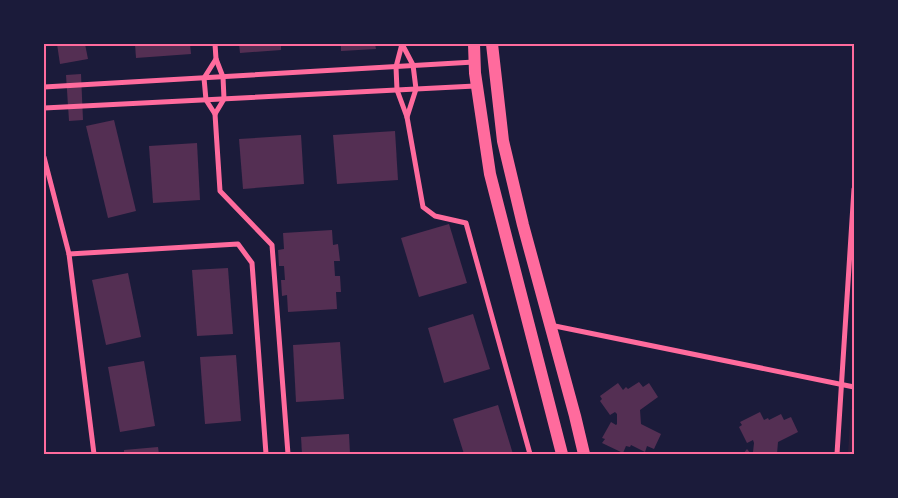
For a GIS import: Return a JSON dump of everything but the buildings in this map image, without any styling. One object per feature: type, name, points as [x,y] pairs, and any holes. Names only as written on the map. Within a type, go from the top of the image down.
[{"type":"main road","points":[[474,44],[476,86],[490,174],[562,454]]},
{"type":"main road","points":[[492,44],[503,141],[584,454]]},
{"type":"street","points":[[215,44],[216,59],[223,77],[224,99],[215,114]]},
{"type":"street","points":[[402,44],[413,66],[416,89],[407,117]]},
{"type":"street","points":[[402,44],[396,66],[397,90],[407,117],[423,207],[435,216],[466,222],[530,454]]},
{"type":"street","points":[[216,59],[204,78],[206,100],[215,114],[220,191],[272,245],[288,454]]},
{"type":"street","points":[[44,87],[474,62]]},
{"type":"street","points":[[44,108],[476,86]]},
{"type":"street","points":[[44,157],[46,171],[70,254],[94,454]]},
{"type":"street","points":[[837,454],[854,189]]},
{"type":"street","points":[[70,254],[238,244],[252,263],[266,454]]},
{"type":"street","points":[[550,325],[854,387]]},
{"type":"shaded area","points":[[854,408],[854,454],[848,454],[851,409]]}]
